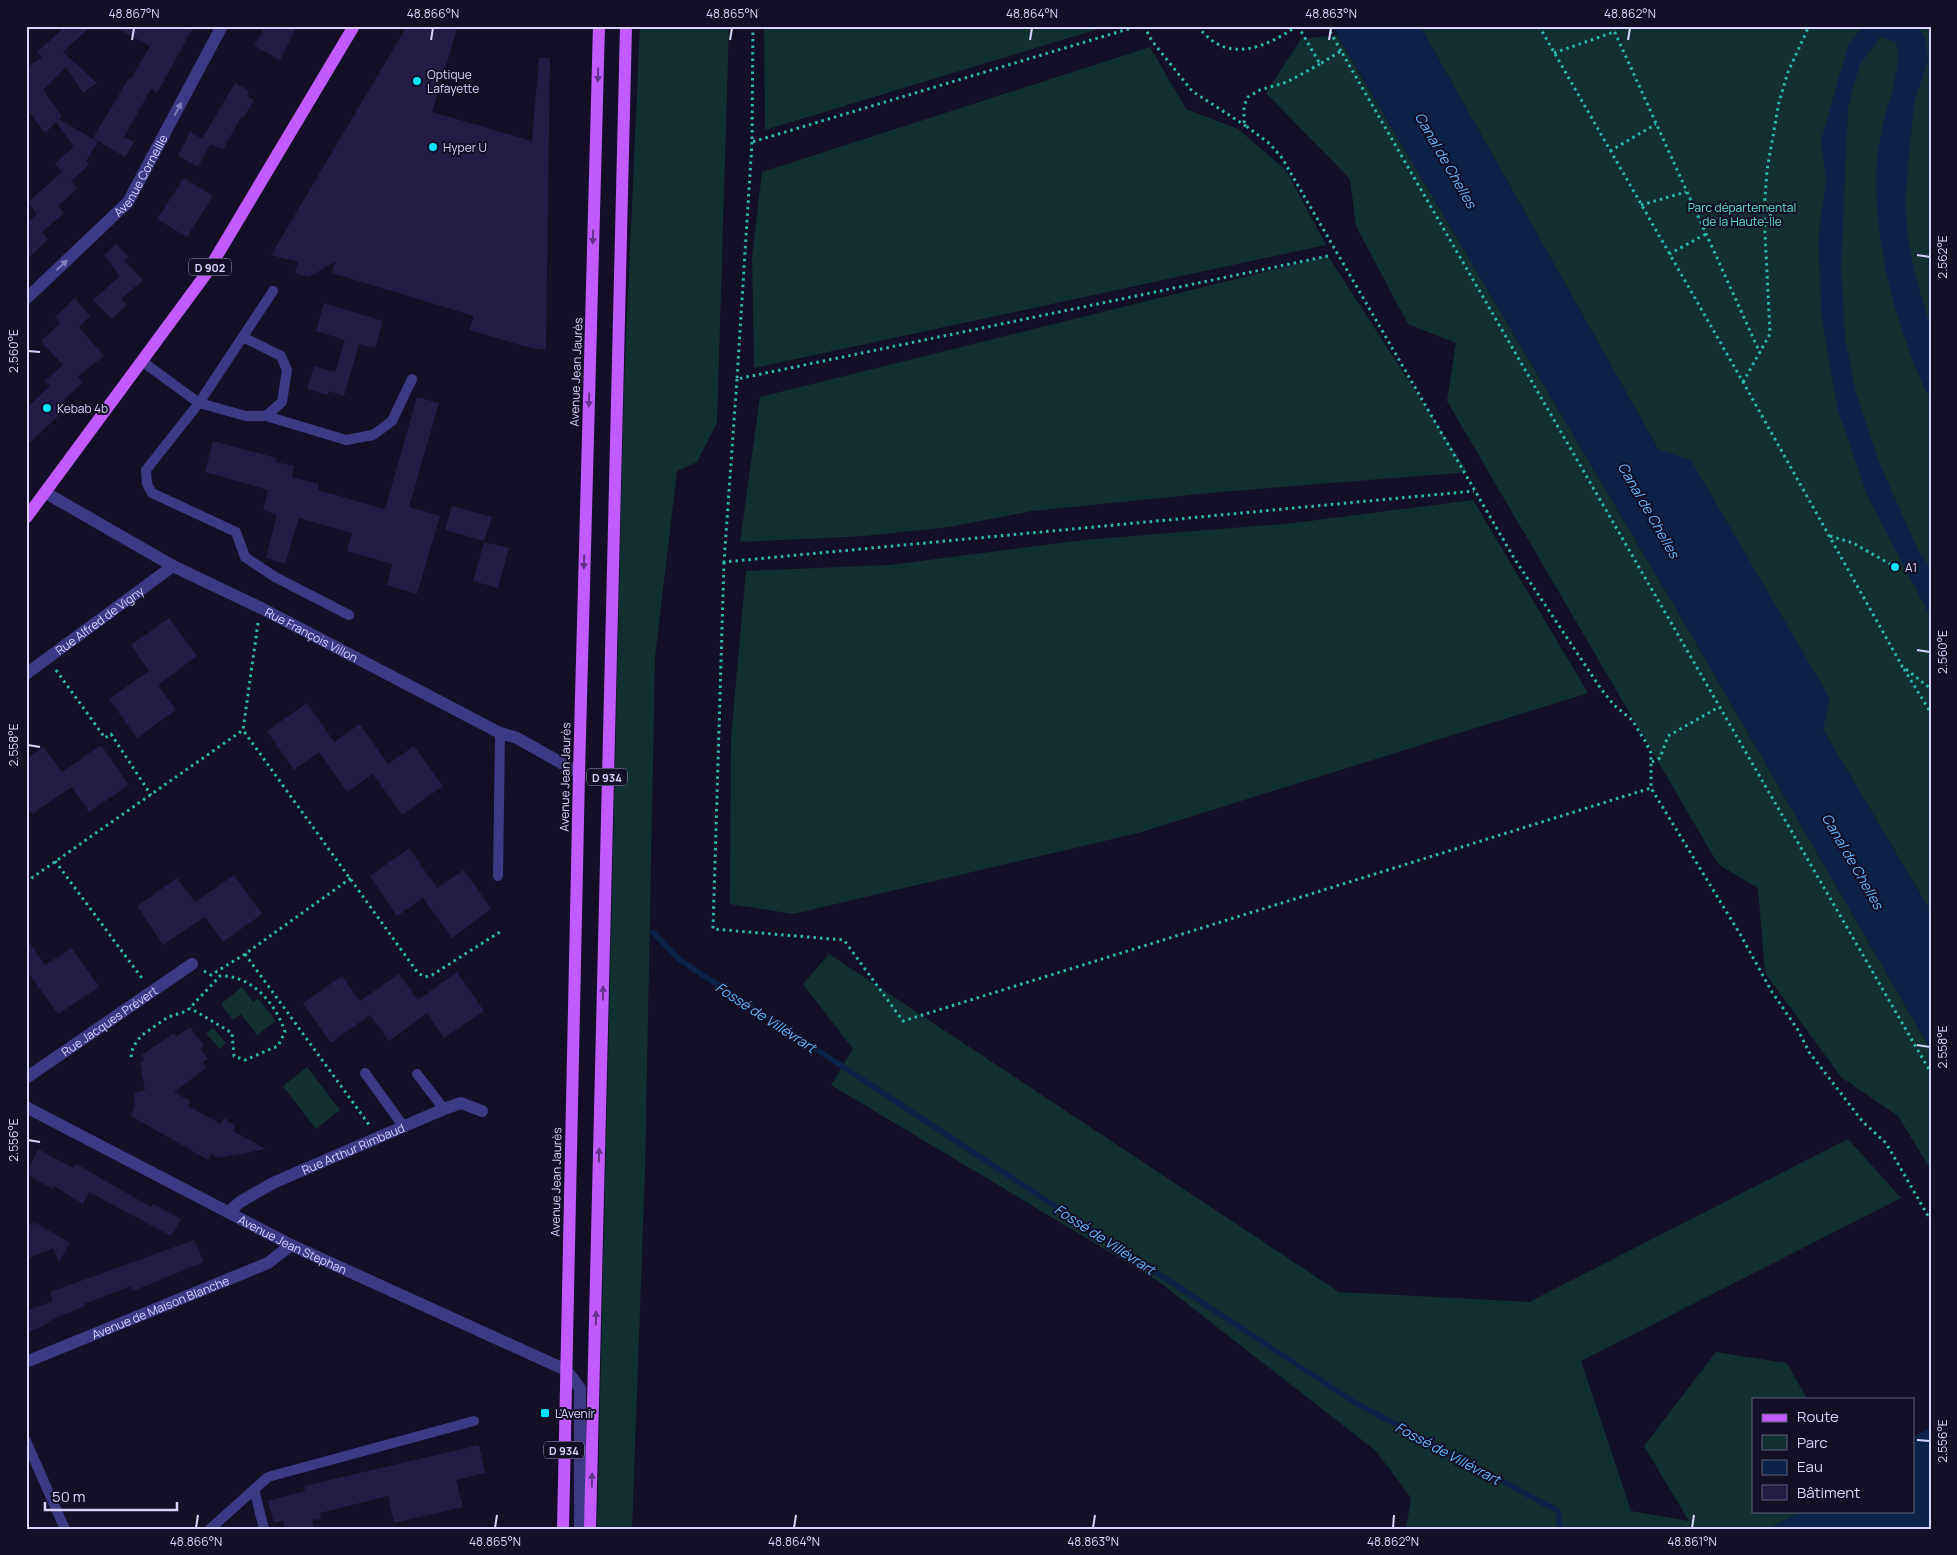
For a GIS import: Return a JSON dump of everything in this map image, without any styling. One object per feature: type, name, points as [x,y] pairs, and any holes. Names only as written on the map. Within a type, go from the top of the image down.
[{"type":"main road","name":"D 902","points":[[26,518],[206,274],[354,26]]},
{"type":"main road","name":"Avenue Jean Jaurès","points":[[563,1529],[579,773],[599,26]]},
{"type":"main road","name":"D 934","points":[[590,1529],[626,26]]},
{"type":"street","name":"Avenue Corneille","points":[[26,298],[128,202],[222,26]]},
{"type":"street","name":"Rue François Villon","points":[[46,493],[172,566],[263,609],[500,733],[517,738],[579,773]]},
{"type":"street","name":"Rue Alfred de Vigny","points":[[26,674],[172,566]]},
{"type":"street","name":"Rue Jacques Prévert","points":[[26,1078],[192,964]]},
{"type":"street","name":"Rue Arthur Rimbaud","points":[[229,1212],[240,1202],[273,1183],[444,1109],[461,1104],[482,1110]]},
{"type":"street","name":"Avenue Jean Stephan","points":[[26,1107],[291,1245],[566,1370]]},
{"type":"street","name":"Avenue de Maison Blanche","points":[[26,1362],[268,1263],[291,1245]]},
{"type":"street","points":[[566,1370],[580,1388],[580,1529]]},
{"type":"lane","points":[[273,291],[199,402],[146,470],[147,484],[152,493],[236,532],[245,557],[275,577],[349,615]]},
{"type":"lane","points":[[243,337],[282,356],[287,370],[282,402],[266,416]]},
{"type":"lane","points":[[142,362],[199,402],[246,416],[266,416],[346,440],[373,435],[392,421],[412,379]]},
{"type":"lane","points":[[498,876],[500,733]]},
{"type":"lane","points":[[365,1073],[404,1127]]},
{"type":"lane","points":[[417,1074],[444,1109]]},
{"type":"lane","points":[[210,1529],[268,1477],[474,1421]]},
{"type":"lane","points":[[26,1441],[66,1529]]},
{"type":"lane","points":[[254,1489],[264,1529]]},
{"type":"path","points":[[753,26],[752,142],[724,562],[713,929],[844,940],[903,1021],[1651,788]]},
{"type":"path","points":[[752,142],[1138,26]]},
{"type":"path","points":[[1144,26],[1152,41],[1192,91],[1246,126],[1270,144],[1282,158],[1514,558],[1601,689],[1632,720],[1651,753],[1651,788],[1740,934],[1772,992],[1798,1030],[1809,1052],[1863,1122],[1886,1143],[1931,1221]]},
{"type":"path","points":[[1198,26],[1219,46],[1243,50],[1262,46],[1298,26],[1320,64]]},
{"type":"path","points":[[1327,26],[1931,1073]]},
{"type":"path","points":[[1539,26],[1743,382],[1902,666],[1931,713]]},
{"type":"path","points":[[1612,26],[1760,353]]},
{"type":"path","points":[[1743,382],[1770,334],[1764,213],[1768,162],[1779,102],[1788,72],[1809,26]]},
{"type":"path","points":[[1554,53],[1614,32]]},
{"type":"path","points":[[1246,126],[1244,106],[1248,97],[1260,90],[1288,82],[1342,51]]},
{"type":"path","points":[[1610,151],[1656,124]]},
{"type":"path","points":[[1641,206],[1686,192]]},
{"type":"path","points":[[1669,254],[1706,234]]},
{"type":"path","points":[[737,379],[1328,256]]},
{"type":"path","points":[[724,562],[1474,491]]},
{"type":"path","points":[[1829,536],[1868,552],[1890,564]]},
{"type":"path","points":[[263,609],[256,630],[243,730],[418,973],[425,976],[432,975],[503,930]]},
{"type":"path","points":[[48,658],[105,738],[110,734],[113,737],[151,795]]},
{"type":"path","points":[[1902,666],[1931,689]]},
{"type":"path","points":[[1652,762],[1660,758],[1668,736],[1719,707]]},
{"type":"path","points":[[26,882],[243,730]]},
{"type":"path","points":[[55,861],[152,992]]},
{"type":"path","points":[[211,975],[245,954],[350,878]]},
{"type":"path","points":[[245,954],[378,1137]]},
{"type":"path","points":[[192,964],[211,975],[216,981]]},
{"type":"path","points":[[131,1057],[133,1047],[142,1036],[168,1016],[190,1008],[220,976],[244,979],[278,1013],[285,1032],[278,1046],[245,1060],[234,1056],[232,1033],[190,1008]]},
{"type":"green space","points":[[640,26],[729,26],[717,423],[697,462],[677,471],[655,657],[645,1172],[632,1529],[597,1529],[624,385]]},
{"type":"green space","points":[[764,26],[1108,26],[765,130]]},
{"type":"green space","name":"Parc départemental de la Haute-Île","points":[[1420,26],[1931,26],[1931,912],[1823,730],[1823,726],[1662,451],[1658,449]]},
{"type":"green space","points":[[1337,35],[1684,622],[1931,1050],[1931,1170],[1898,1116],[1841,1077],[1765,973],[1758,888],[1718,864],[1447,401],[1456,343],[1408,324],[1356,226],[1350,179],[1266,93],[1301,39]]},
{"type":"green space","points":[[1150,47],[1186,109],[1238,129],[1286,170],[1326,245],[754,368],[752,257],[762,172]]},
{"type":"green space","points":[[1328,256],[1468,472],[1220,492],[1032,511],[949,527],[865,536],[740,542],[760,397]]},
{"type":"green space","points":[[1473,500],[1588,693],[1138,833],[793,914],[730,904],[731,738],[746,571],[889,565],[1084,540],[1294,523]]},
{"type":"green space","points":[[829,954],[1339,1292],[1529,1302],[1848,1139],[1901,1198],[1581,1361],[1631,1511],[1689,1521],[1644,1446],[1716,1352],[1787,1363],[1806,1398],[1752,1398],[1752,1512],[1799,1512],[1769,1529],[1406,1529],[1411,1498],[1376,1451],[1158,1281],[831,1085],[853,1049],[803,984]]},
{"type":"green space","points":[[242,987],[253,1002],[258,998],[276,1021],[257,1035],[241,1014],[233,1020],[221,1004]]},
{"type":"green space","points":[[213,1028],[226,1043],[220,1049],[206,1034]]},
{"type":"green space","points":[[307,1067],[340,1110],[316,1129],[283,1086]]},
{"type":"water","name":"Canal de Chelles","points":[[1332,26],[1420,26],[1658,449],[1691,460],[1830,699],[1823,730],[1931,912],[1931,1050],[1684,622]]},
{"type":"water","points":[[1863,26],[1918,26],[1925,38],[1928,61],[1914,103],[1905,200],[1907,229],[1914,271],[1931,329],[1931,402],[1918,374],[1897,315],[1889,284],[1878,223],[1876,192],[1878,148],[1896,73],[1898,56],[1896,42],[1880,37],[1859,66],[1848,109],[1841,268],[1845,338],[1856,393],[1881,467],[1917,548],[1931,569],[1931,618],[1868,497],[1838,411],[1822,319],[1818,239],[1826,180],[1821,141],[1848,45]]},
{"type":"water","points":[[1931,1427],[1931,1529],[1769,1529],[1799,1512],[1914,1512],[1914,1436]]},
{"type":"building","points":[[66,26],[91,26],[63,52],[97,83],[83,93],[66,67],[43,90],[62,116],[59,119],[98,142],[86,161],[89,165],[71,181],[77,189],[58,206],[64,213],[42,232],[48,239],[26,260],[26,216],[30,220],[37,214],[28,202],[62,172],[55,163],[74,147],[56,122],[45,133],[26,107],[26,68],[42,57],[37,52]]},
{"type":"building","points":[[112,26],[194,26],[157,93],[151,89],[124,137],[134,142],[125,157],[93,138],[150,46]]},
{"type":"building","points":[[265,26],[297,26],[280,60],[254,46]]},
{"type":"building","name":"Hyper U","points":[[407,26],[458,26],[432,112],[532,141],[539,58],[550,58],[546,349],[534,349],[469,330],[474,316],[332,273],[336,261],[309,277],[295,273],[298,262],[271,255]]},
{"type":"building","points":[[235,83],[249,91],[247,96],[254,100],[243,118],[241,117],[223,150],[210,144],[198,167],[178,156],[190,132],[202,139]]},
{"type":"building","points":[[184,178],[213,196],[187,237],[157,219]]},
{"type":"building","points":[[116,244],[129,257],[125,261],[143,280],[121,299],[127,305],[112,319],[93,300],[120,276],[104,255]]},
{"type":"building","points":[[75,298],[90,316],[79,327],[104,356],[77,377],[83,382],[63,401],[68,407],[26,446],[26,409],[50,386],[45,381],[63,365],[41,341],[60,323],[55,317]]},
{"type":"building","points":[[324,303],[383,321],[375,348],[359,344],[344,396],[329,391],[327,395],[307,389],[314,366],[335,372],[345,340],[316,331]]},
{"type":"building","points":[[417,397],[439,403],[409,507],[440,516],[417,594],[387,585],[392,564],[347,551],[352,533],[299,518],[285,564],[266,558],[277,515],[263,510],[268,490],[205,472],[213,441],[277,458],[276,462],[294,466],[292,477],[319,484],[318,490],[385,509]]},
{"type":"building","points":[[452,506],[492,517],[484,541],[445,530]]},
{"type":"building","points":[[484,542],[509,548],[498,588],[473,581]]},
{"type":"building","points":[[169,618],[197,656],[158,685],[176,710],[137,738],[109,699],[149,671],[131,645]]},
{"type":"building","points":[[307,703],[334,742],[360,724],[388,764],[414,746],[443,786],[402,815],[373,774],[347,792],[319,752],[294,770],[267,731]]},
{"type":"building","points":[[101,745],[129,785],[89,812],[72,787],[32,814],[26,807],[26,759],[43,747],[62,772]]},
{"type":"building","points":[[409,848],[437,888],[464,870],[491,909],[452,938],[423,898],[397,916],[370,876]]},
{"type":"building","points":[[234,875],[262,914],[223,942],[205,917],[163,945],[137,906],[177,878],[195,902]]},
{"type":"building","points":[[26,938],[45,965],[72,948],[99,987],[58,1014],[26,970]]},
{"type":"building","points":[[457,972],[484,1011],[444,1038],[427,1013],[389,1041],[370,1015],[331,1043],[303,1003],[342,976],[360,1001],[399,974],[418,1000]]},
{"type":"building","points":[[190,1027],[204,1046],[200,1049],[208,1059],[203,1062],[206,1068],[174,1092],[190,1101],[188,1106],[221,1124],[224,1118],[235,1126],[233,1131],[266,1149],[219,1158],[211,1154],[208,1160],[131,1116],[135,1105],[134,1093],[145,1090],[140,1063],[144,1060],[142,1055],[174,1033],[176,1037]]},
{"type":"building","points":[[38,1149],[73,1168],[76,1164],[151,1207],[153,1204],[181,1219],[171,1236],[89,1192],[83,1204],[54,1186],[53,1189],[26,1174]]},
{"type":"building","points":[[26,1222],[32,1225],[34,1222],[70,1243],[59,1262],[53,1248],[26,1259]]},
{"type":"building","points":[[194,1240],[204,1262],[133,1291],[131,1286],[84,1304],[85,1306],[26,1333],[26,1311],[53,1301],[50,1292]]},
{"type":"building","points":[[479,1445],[485,1473],[456,1480],[463,1507],[394,1523],[388,1496],[320,1513],[321,1519],[312,1520],[314,1529],[285,1529],[283,1521],[274,1523],[268,1501],[305,1491],[304,1486]]},
{"type":"waterway","name":"Fossé de Villévrart","points":[[653,932],[680,960],[1354,1402],[1558,1511],[1560,1529]]},
{"type":"place","name":"Optique Lafayette","points":[[417,81]]},
{"type":"place","name":"Hyper U","points":[[433,147]]},
{"type":"place","name":"Kebab 4b","points":[[47,408]]},
{"type":"place","name":"A1","points":[[1895,567]]},
{"type":"place","name":"L'Avenir","points":[[545,1413]]}]
